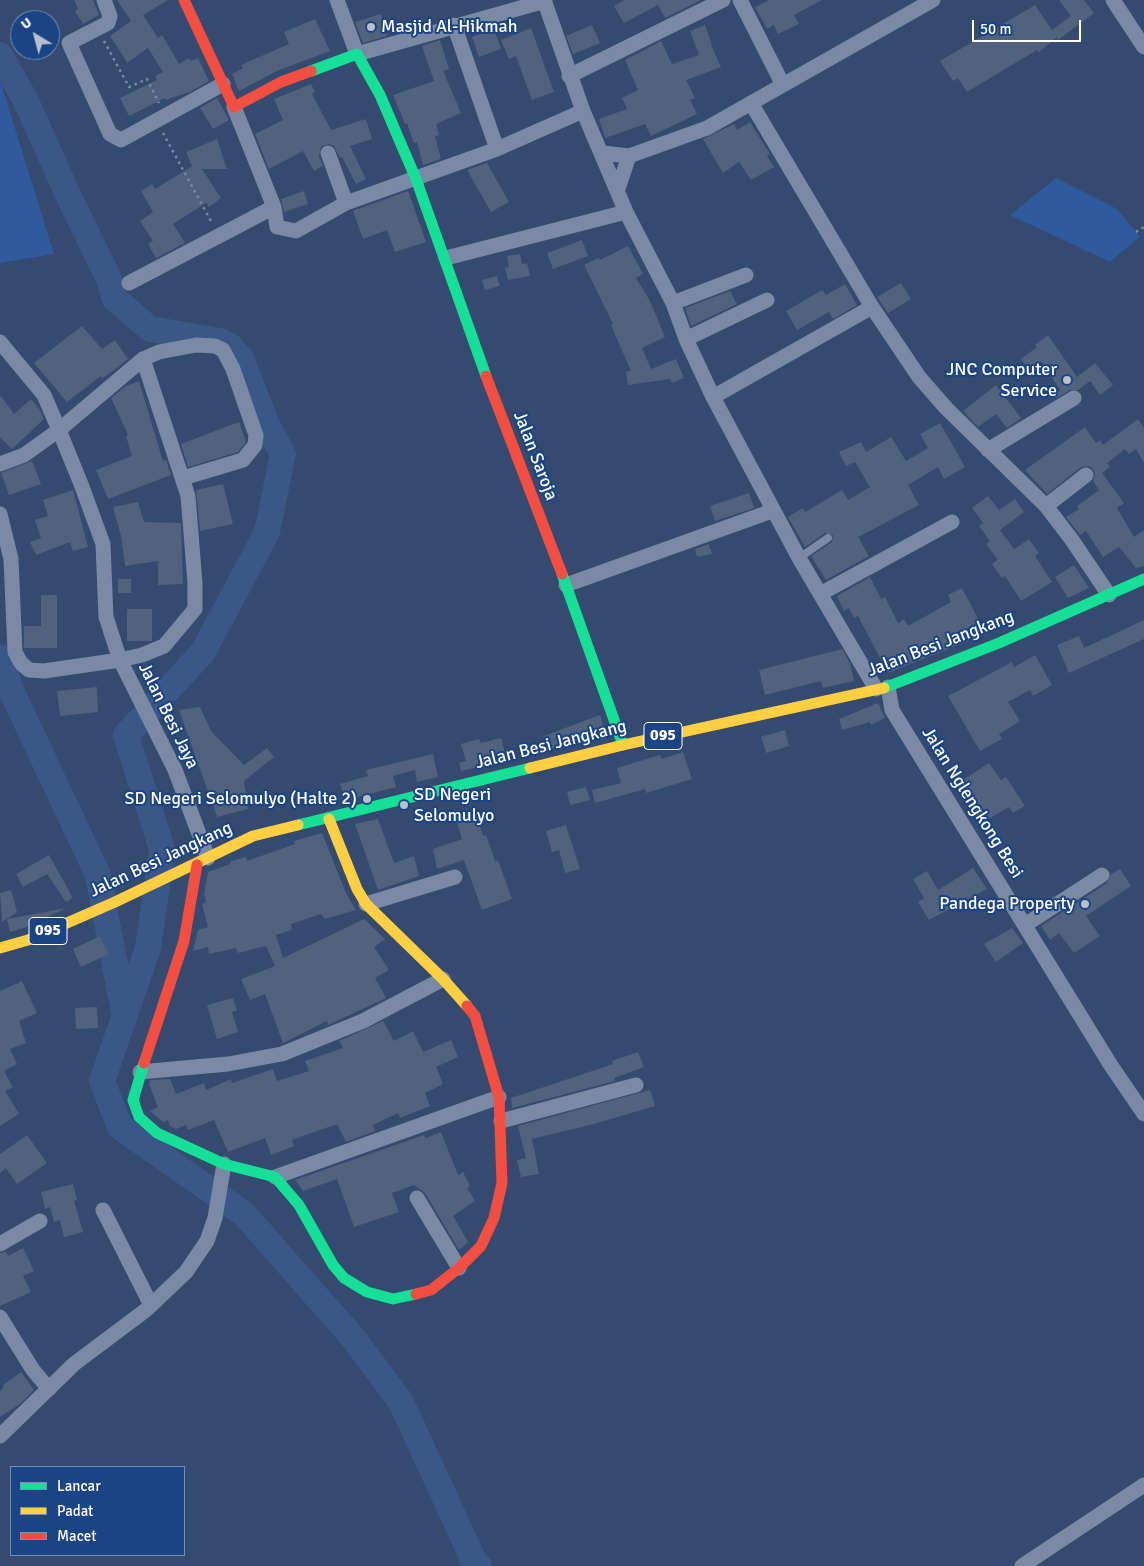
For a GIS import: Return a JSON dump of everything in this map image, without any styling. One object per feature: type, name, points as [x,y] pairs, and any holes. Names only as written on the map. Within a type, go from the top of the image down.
[{"type":"street","points":[[104,0],[110,16],[108,23],[69,42],[110,134],[121,140],[223,84]]},
{"type":"street","points":[[184,0],[234,107],[274,207],[277,227],[296,231],[346,203],[416,180],[497,149],[583,111]]},
{"type":"street","points":[[337,0],[358,54]]},
{"type":"street","points":[[569,76],[723,0]]},
{"type":"street","points":[[740,0],[783,85]]},
{"type":"street","points":[[603,153],[629,156],[707,128],[933,0]]},
{"type":"street","points":[[1113,0],[1144,47]]},
{"type":"street","points":[[234,107],[281,82],[358,54],[454,25],[544,1]]},
{"type":"street","name":"Jalan Nglengkong Besi","points":[[544,1],[569,76],[603,153],[626,212],[673,303],[686,339],[712,397],[772,511],[820,594],[882,688],[892,710],[1110,1064],[1144,1114]]},
{"type":"street","points":[[454,25],[497,149]]},
{"type":"street","name":"Jalan Saroja","points":[[358,54],[380,95],[446,258],[503,423],[566,585],[623,745]]},
{"type":"street","points":[[751,103],[872,307],[919,377],[946,408],[1046,506],[1072,540],[1109,595]]},
{"type":"street","points":[[328,153],[346,203]]},
{"type":"street","points":[[618,189],[629,156]]},
{"type":"street","points":[[129,283],[274,207]]},
{"type":"street","points":[[446,258],[626,212]]},
{"type":"street","points":[[673,303],[746,275]]},
{"type":"street","points":[[686,339],[768,300]]},
{"type":"street","points":[[712,397],[872,307]]},
{"type":"street","points":[[0,342],[44,395],[82,484],[103,544],[106,617],[120,660],[164,646],[195,609],[188,496],[143,359]]},
{"type":"street","points":[[0,464],[24,455],[59,430],[143,359],[158,352],[196,345],[215,346],[223,350],[233,369],[256,436],[256,445],[242,460],[183,478]]},
{"type":"street","points":[[988,450],[1074,398]]},
{"type":"street","points":[[1046,506],[1086,475]]},
{"type":"street","points":[[566,585],[772,511]]},
{"type":"street","name":"Jalan Besi Jaya","points":[[0,514],[11,559],[15,652],[21,663],[30,670],[44,671],[120,660],[175,770],[203,861]]},
{"type":"street","points":[[820,594],[952,522]]},
{"type":"street","name":"Jalan Besi Jangkang","points":[[0,948],[28,940],[176,874],[253,836],[623,745],[882,688],[1144,579]]},
{"type":"street","points":[[276,1177],[299,1205],[333,1266],[344,1278],[367,1292],[393,1299],[404,1298],[431,1290],[459,1268],[481,1246],[499,1201],[502,1183],[502,1121],[498,1097],[475,1016],[443,979],[366,904],[357,888],[329,818]]},
{"type":"street","points":[[203,861],[184,941],[161,1015],[140,1072],[133,1100],[139,1117],[157,1133],[224,1164],[276,1177],[498,1097]]},
{"type":"street","points":[[1025,925],[1102,875]]},
{"type":"street","points":[[366,904],[455,877]]},
{"type":"street","points":[[140,1072],[228,1064],[282,1054],[363,1021],[443,979]]},
{"type":"street","points":[[502,1121],[636,1085]]},
{"type":"street","points":[[0,1436],[74,1364],[151,1305],[186,1272],[207,1241],[217,1206],[224,1164]]},
{"type":"street","points":[[417,1198],[459,1268]]},
{"type":"street","points":[[102,1210],[151,1305]]},
{"type":"street","points":[[0,1244],[40,1221]]},
{"type":"street","points":[[0,1317],[33,1370],[49,1389]]},
{"type":"street","points":[[1022,1566],[1144,1485]]},
{"type":"lane","points":[[799,558],[828,538]]},
{"type":"path","points":[[98,28],[129,87],[147,79],[161,118],[220,236]]},
{"type":"path","points":[[1136,232],[1144,228]]},
{"type":"shaded area","points":[[0,80],[54,254],[0,263]]},
{"type":"shaded area","points":[[1056,178],[1117,209],[1140,237],[1110,262],[1010,215]]},
{"type":"building","points":[[74,0],[93,0],[99,15],[83,24],[75,11],[78,9]]},
{"type":"building","points":[[117,0],[168,0],[143,15],[158,38],[162,35],[179,64],[189,58],[191,61],[198,58],[209,81],[190,92],[166,100],[165,98],[129,116],[120,98],[157,80],[155,76],[163,72],[148,48],[127,63],[110,36],[131,21]]},
{"type":"building","points":[[624,0],[701,0],[665,18],[658,5],[624,23],[614,6]]},
{"type":"building","points":[[769,0],[822,0],[794,15],[799,24],[778,34],[774,25],[767,29],[755,7]]},
{"type":"building","points":[[1059,0],[1084,0],[1094,13],[1058,40],[1057,37],[1039,52],[1037,50],[967,92],[958,78],[953,81],[940,61],[1035,5],[1052,30],[1071,16]]},
{"type":"building","points":[[381,14],[387,36],[363,43],[355,22]]},
{"type":"building","points":[[315,19],[330,51],[277,71],[239,91],[232,74],[243,68],[241,65],[289,44],[284,32]]},
{"type":"building","points":[[592,25],[600,43],[573,54],[566,36]]},
{"type":"building","points":[[705,25],[711,45],[721,67],[686,80],[695,98],[690,100],[697,114],[651,136],[645,124],[605,138],[599,119],[627,109],[622,98],[638,90],[625,60],[661,41],[672,64],[699,55],[690,31]]},
{"type":"building","points":[[531,28],[554,92],[532,100],[516,56],[509,59],[501,40]]},
{"type":"building","points":[[494,29],[501,49],[479,57],[472,37]]},
{"type":"building","points":[[440,40],[449,69],[443,71],[461,113],[436,124],[439,135],[435,136],[441,159],[423,165],[417,142],[414,143],[407,123],[405,124],[393,95],[434,81],[422,46]]},
{"type":"building","points":[[311,84],[315,92],[312,94],[331,130],[366,119],[372,139],[350,146],[366,179],[356,184],[342,157],[340,158],[334,146],[329,144],[321,147],[319,156],[323,166],[314,171],[303,151],[269,169],[255,134],[283,120],[274,99]]},
{"type":"building","points":[[217,98],[229,120],[213,129],[200,108]]},
{"type":"building","points":[[750,122],[770,154],[767,156],[774,167],[751,180],[739,162],[723,173],[703,139],[734,124],[737,130]]},
{"type":"building","points":[[217,139],[227,169],[202,169],[221,198],[209,207],[206,203],[173,224],[185,243],[156,258],[148,244],[153,241],[140,221],[153,212],[141,191],[152,184],[155,189],[192,166],[186,152]]},
{"type":"building","points":[[487,163],[509,202],[491,212],[467,170]]},
{"type":"building","points":[[304,191],[308,204],[284,212],[281,199]]},
{"type":"building","points":[[408,191],[426,242],[395,252],[387,230],[363,239],[353,211]]},
{"type":"building","points":[[582,240],[588,256],[553,269],[547,253]]},
{"type":"building","points":[[628,246],[643,274],[636,278],[650,301],[665,337],[642,348],[651,369],[676,359],[684,378],[672,383],[670,379],[628,385],[626,372],[631,371],[611,325],[613,324],[584,265],[598,258],[600,260]]},
{"type":"building","points":[[520,254],[522,264],[527,263],[530,276],[508,280],[505,268],[509,267],[507,256]]},
{"type":"building","points":[[497,276],[500,286],[485,290],[482,280]]},
{"type":"building","points":[[901,283],[911,299],[888,313],[877,297]]},
{"type":"building","points":[[845,284],[857,305],[833,319],[829,312],[797,330],[786,311],[822,290],[826,295]]},
{"type":"building","points":[[730,291],[737,304],[691,326],[685,308]]},
{"type":"building","points":[[82,326],[102,349],[115,340],[128,359],[102,379],[101,376],[67,402],[34,363]]},
{"type":"building","points":[[1048,335],[1077,377],[1095,363],[1113,385],[1100,395],[1090,381],[1078,390],[1070,390],[1057,398],[1054,395],[1060,390],[1042,362],[1030,371],[1021,359],[1037,347],[1035,345]]},
{"type":"building","points":[[139,381],[163,461],[166,460],[171,475],[108,499],[96,470],[132,456],[126,436],[128,435],[111,398],[126,386]]},
{"type":"building","points":[[996,385],[1021,418],[1007,428],[996,414],[978,427],[963,411]]},
{"type":"building","points":[[0,395],[14,414],[31,399],[40,410],[44,419],[12,449],[0,437]]},
{"type":"building","points":[[1138,419],[1144,428],[1144,463],[1136,449],[1129,454],[1125,449],[1107,463],[1110,467],[1102,473],[1124,503],[1117,508],[1134,537],[1144,530],[1144,566],[1136,568],[1119,547],[1103,557],[1086,531],[1080,535],[1066,517],[1079,509],[1077,506],[1099,490],[1093,481],[1095,474],[1093,469],[1089,466],[1081,467],[1047,494],[1025,470],[1085,427],[1096,443],[1100,440],[1103,445]]},
{"type":"building","points":[[239,422],[246,442],[238,452],[188,467],[181,444]]},
{"type":"building","points":[[940,423],[965,467],[944,479],[938,467],[908,485],[919,505],[858,537],[869,556],[826,580],[811,556],[832,542],[833,535],[825,533],[805,547],[788,517],[803,508],[805,512],[842,490],[848,500],[870,487],[855,462],[846,466],[839,452],[861,442],[866,452],[891,437],[906,461],[928,448],[920,434]]},
{"type":"building","points":[[32,461],[41,484],[9,495],[1,473]]},
{"type":"building","points":[[223,484],[233,524],[200,531],[196,490]]},
{"type":"building","points":[[73,490],[88,547],[73,551],[70,542],[36,555],[30,542],[41,538],[35,520],[48,516],[43,500]]},
{"type":"building","points":[[749,493],[754,508],[715,521],[710,506]]},
{"type":"building","points":[[988,496],[999,510],[1015,499],[1024,512],[1000,530],[1014,549],[1029,539],[1039,553],[1035,556],[1052,582],[1021,601],[1005,576],[1002,578],[992,564],[998,560],[986,544],[990,541],[979,526],[983,523],[972,508]]},
{"type":"building","points":[[138,502],[144,522],[181,523],[183,584],[158,585],[158,561],[125,566],[121,536],[113,507]]},
{"type":"building","points":[[709,544],[712,554],[697,557],[695,549]]},
{"type":"building","points":[[1074,565],[1089,588],[1068,598],[1055,577]]},
{"type":"building","points":[[870,577],[881,599],[885,597],[898,623],[904,619],[908,626],[951,602],[948,595],[962,588],[986,634],[888,673],[858,616],[854,618],[849,608],[844,611],[837,596]]},
{"type":"building","points":[[118,579],[131,579],[131,593],[118,593]]},
{"type":"building","points":[[41,595],[57,595],[57,648],[24,648],[24,626],[41,626]]},
{"type":"building","points":[[127,609],[152,609],[152,641],[127,641]]},
{"type":"building","points":[[1144,620],[1144,639],[1069,673],[1057,645],[1079,636],[1084,648]]},
{"type":"building","points":[[842,649],[850,663],[854,681],[823,688],[821,681],[765,695],[759,670]]},
{"type":"building","points":[[1035,655],[1052,685],[1033,696],[1030,690],[1008,702],[1020,721],[999,734],[1002,739],[980,751],[948,696],[1012,662],[1014,667]]},
{"type":"building","points":[[97,687],[98,712],[60,716],[57,691]]},
{"type":"building","points":[[878,703],[885,718],[871,725],[870,722],[842,730],[839,719]]},
{"type":"building","points":[[200,707],[211,731],[244,765],[267,748],[274,757],[244,781],[248,809],[217,817],[179,710]]},
{"type":"building","points":[[600,715],[606,734],[548,750],[544,736]]},
{"type":"building","points":[[785,730],[789,746],[766,753],[761,737]]},
{"type":"building","points":[[501,738],[507,760],[461,771],[459,763],[466,761],[461,744],[479,739],[481,743]]},
{"type":"building","points":[[683,752],[692,779],[646,793],[645,789],[595,803],[592,790],[621,783],[617,768],[660,755],[662,759]]},
{"type":"building","points":[[433,754],[438,777],[417,782],[415,770],[393,776],[396,787],[346,800],[340,784],[368,776],[366,770]]},
{"type":"building","points":[[989,763],[1001,780],[1006,777],[1025,806],[1013,813],[1009,807],[983,822],[960,782]]},
{"type":"building","points":[[586,787],[590,800],[570,805],[567,792]]},
{"type":"building","points":[[475,812],[483,836],[486,835],[495,861],[498,860],[512,899],[482,910],[464,860],[437,869],[433,849],[462,839],[456,818]]},
{"type":"building","points":[[378,819],[394,863],[414,856],[419,876],[378,890],[355,824]]},
{"type":"building","points":[[566,825],[580,869],[565,873],[559,850],[552,852],[546,831]]},
{"type":"building","points":[[322,833],[346,893],[356,910],[325,919],[321,914],[291,924],[292,930],[276,935],[283,958],[364,919],[385,939],[374,947],[389,970],[375,978],[386,998],[328,1025],[327,1021],[283,1043],[265,994],[250,1000],[241,979],[275,966],[266,946],[238,953],[236,948],[209,954],[208,947],[193,951],[198,930],[208,927],[202,904],[206,902],[204,894],[208,872],[230,864],[231,861],[246,857],[247,861],[295,844],[294,841]]},
{"type":"building","points":[[49,855],[73,898],[66,902],[47,874],[23,887],[16,874]]},
{"type":"building","points":[[973,868],[987,889],[929,920],[918,902],[924,898],[913,879],[927,871],[938,890]]},
{"type":"building","name":"Pandega Property","points":[[1120,869],[1131,886],[1086,916],[1100,936],[1074,953],[1059,933],[1050,940],[1041,926],[1107,883],[1111,874]]},
{"type":"building","points":[[11,890],[17,912],[2,922],[0,893]]},
{"type":"building","points":[[66,908],[24,928],[10,932],[7,919]]},
{"type":"building","points":[[1012,928],[1023,943],[996,962],[984,944]]},
{"type":"building","points":[[100,936],[109,954],[81,967],[73,949]]},
{"type":"building","points":[[22,981],[37,1013],[19,1021],[26,1043],[10,1049],[17,1064],[4,1071],[13,1087],[5,1091],[19,1114],[0,1126],[0,991]]},
{"type":"building","points":[[233,998],[237,1010],[232,1012],[238,1032],[217,1039],[207,1005]]},
{"type":"building","points":[[97,1007],[98,1028],[76,1029],[75,1008]]},
{"type":"building","points":[[383,1021],[394,1041],[413,1031],[423,1052],[451,1040],[458,1057],[436,1067],[443,1084],[425,1093],[430,1106],[400,1118],[398,1113],[373,1125],[375,1131],[346,1142],[337,1124],[292,1140],[294,1146],[271,1155],[265,1138],[228,1152],[214,1120],[188,1130],[186,1125],[176,1129],[170,1126],[168,1120],[163,1122],[150,1111],[158,1107],[149,1084],[150,1080],[170,1079],[176,1094],[204,1083],[206,1090],[231,1079],[232,1083],[273,1069],[277,1081],[309,1071],[305,1061],[343,1048],[339,1041]]},
{"type":"building","points":[[638,1052],[644,1067],[614,1078],[615,1081],[512,1108],[511,1098],[613,1064],[612,1061]]},
{"type":"building","points":[[650,1090],[655,1106],[594,1124],[532,1139],[539,1174],[521,1177],[517,1160],[526,1158],[518,1126]]},
{"type":"building","points":[[441,1132],[458,1175],[463,1172],[470,1186],[467,1188],[475,1201],[453,1216],[468,1242],[459,1250],[425,1193],[414,1185],[392,1193],[399,1212],[354,1227],[337,1179],[303,1191],[295,1180],[424,1135],[426,1138]]},
{"type":"building","points":[[27,1135],[47,1163],[17,1184],[6,1168],[0,1173],[0,1154]]},
{"type":"building","points":[[73,1184],[77,1200],[74,1201],[83,1232],[64,1237],[60,1220],[54,1222],[50,1207],[45,1209],[41,1192]]},
{"type":"building","points":[[23,1248],[34,1271],[23,1276],[31,1292],[0,1306],[0,1253],[6,1252],[8,1256]]},
{"type":"building","points":[[21,1372],[34,1390],[20,1404],[0,1417],[0,1391],[4,1387],[3,1385]]},
{"type":"waterway","points":[[0,55],[26,101],[69,197],[109,279],[114,298],[150,329],[220,341],[230,346],[241,358],[267,425],[283,454],[267,532],[203,652],[153,706]]},
{"type":"waterway","points":[[0,657],[10,688],[98,875],[124,1013]]},
{"type":"waterway","points":[[142,718],[126,735],[162,849],[148,948],[102,1081],[120,1127],[244,1214],[354,1339],[401,1402],[474,1561],[479,1566]]},
{"type":"traffic: fast","points":[[311,71],[357,54],[380,95],[416,179],[486,376]]},
{"type":"traffic: fast","points":[[562,574],[623,745]]},
{"type":"traffic: fast","points":[[884,688],[999,643],[1144,579]]},
{"type":"traffic: fast","points":[[298,825],[530,768]]},
{"type":"traffic: fast","points":[[144,1063],[133,1100],[139,1117],[157,1133],[224,1164],[275,1177],[299,1205],[333,1265],[344,1278],[367,1292],[393,1299],[416,1294]]},
{"type":"traffic: slow","points":[[530,768],[623,745],[884,688]]},
{"type":"traffic: slow","points":[[329,819],[357,889],[366,904],[443,979],[467,1006]]},
{"type":"traffic: slow","points":[[0,948],[28,940],[115,902],[253,836],[298,825]]},
{"type":"traffic: jam","points":[[184,0],[234,107],[281,82],[311,71]]},
{"type":"traffic: jam","points":[[486,376],[562,574]]},
{"type":"traffic: jam","points":[[144,1063],[184,941],[197,865]]},
{"type":"traffic: jam","points":[[416,1294],[431,1290],[459,1268],[481,1246],[494,1218],[502,1183],[499,1097],[475,1016],[467,1006]]},
{"type":"place","name":"Masjid Al-Hikmah","points":[[371,27]]},
{"type":"place","name":"JNC Computer Service","points":[[1067,380]]},
{"type":"place","name":"SD Negeri Selomulyo (Halte 2)","points":[[367,799]]},
{"type":"place","name":"SD Negeri Selomulyo","points":[[404,805]]},
{"type":"place","name":"Pandega Property","points":[[1085,904]]}]
